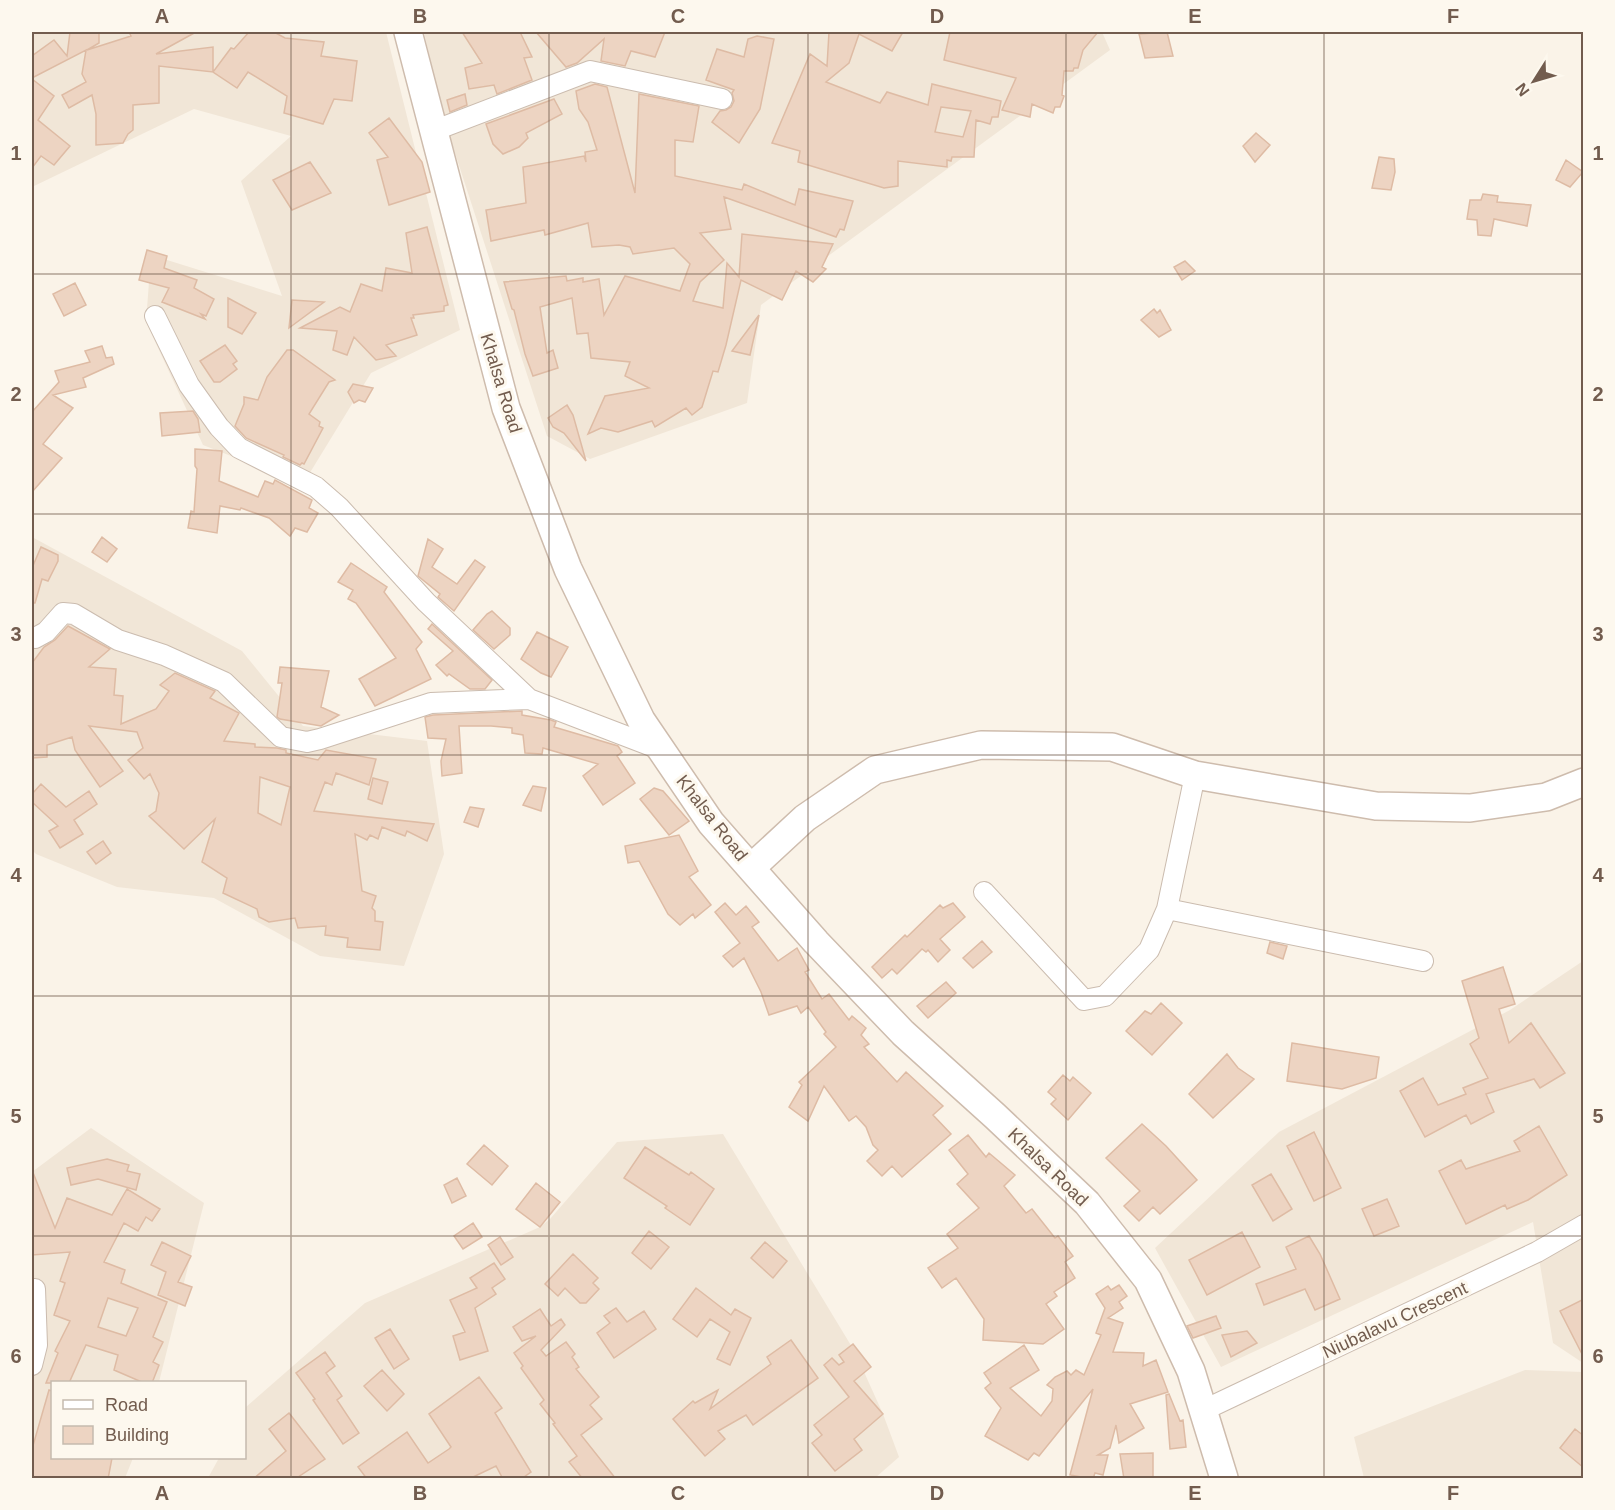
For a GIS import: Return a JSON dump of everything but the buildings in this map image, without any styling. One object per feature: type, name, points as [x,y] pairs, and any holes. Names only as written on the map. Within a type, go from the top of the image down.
[{"type":"main road","name":"Khalsa Road","points":[[408,32],[506,408],[568,569],[641,720],[711,823],[816,942],[903,1033],[1087,1203],[1148,1280],[1191,1371],[1224,1479]]},
{"type":"main road","points":[[751,868],[806,818],[875,770],[981,745],[1112,747],[1195,775],[1376,806],[1470,808],[1546,797],[1584,782]]},
{"type":"street","points":[[433,131],[590,71],[722,99]]},
{"type":"street","points":[[155,316],[189,385],[219,428],[239,448],[316,487],[339,507],[426,602],[529,699],[662,750]]},
{"type":"street","points":[[34,638],[46,632],[63,613],[74,614],[118,640],[164,655],[224,682],[281,737],[296,741],[320,740],[431,703],[529,699]]},
{"type":"street","points":[[984,892],[1084,1000],[1105,996],[1149,950],[1167,909],[1195,775]]},
{"type":"street","points":[[1167,909],[1423,961]]},
{"type":"street","name":"Niubalavu Crescent","points":[[1204,1410],[1537,1252],[1584,1225]]},
{"type":"street","points":[[32,1365],[36,1345],[35,1290]]},
{"type":"shaded area","points":[[32,32],[386,32],[460,330],[371,373],[303,484],[203,445],[146,322],[151,255],[282,296],[241,181],[291,136],[194,109],[32,187]]},
{"type":"shaded area","points":[[424,32],[1102,32],[1110,50],[761,305],[747,403],[590,459],[547,436],[442,113]]},
{"type":"shaded area","points":[[32,537],[242,651],[303,726],[427,741],[444,854],[404,966],[320,956],[214,898],[117,887],[36,854],[32,850]]},
{"type":"shaded area","points":[[1583,961],[1583,1363],[1553,1343],[1533,1222],[1221,1367],[1155,1248],[1279,1132],[1510,1010]]},
{"type":"shaded area","points":[[91,1128],[204,1203],[159,1381],[51,1381],[51,1459],[133,1459],[125,1478],[32,1478],[32,1172]]},
{"type":"shaded area","points":[[723,1134],[855,1352],[883,1414],[899,1457],[875,1478],[208,1478],[218,1459],[246,1459],[246,1407],[365,1303],[540,1227],[550,1219],[617,1142]]},
{"type":"shaded area","points":[[1525,1370],[1583,1372],[1583,1478],[1364,1478],[1354,1437]]}]
